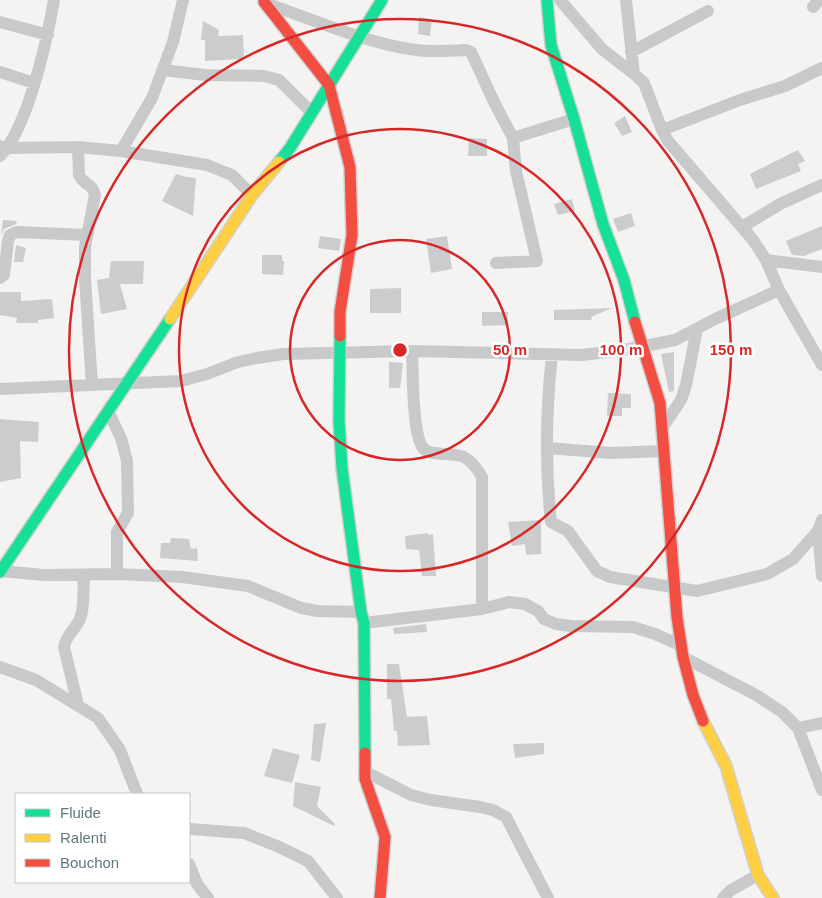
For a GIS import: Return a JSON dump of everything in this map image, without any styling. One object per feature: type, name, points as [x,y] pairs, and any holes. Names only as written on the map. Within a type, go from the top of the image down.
[{"type":"street","points":[[3,150],[26,110],[48,36],[54,0]]},
{"type":"street","points":[[121,151],[152,98],[176,32],[183,0]]},
{"type":"street","points":[[382,0],[290,148],[252,195],[128,384],[0,571],[44,575],[117,574],[182,576],[248,586],[300,608],[363,617],[482,609],[509,602],[525,604],[538,611],[544,619],[556,624],[583,627],[633,627],[655,634],[782,712],[798,728],[822,790]]},
{"type":"street","points":[[547,0],[551,45],[574,119],[602,224],[624,280],[642,347],[656,389],[663,427],[675,588],[683,652],[693,695],[704,725],[726,766],[758,875],[773,898]]},
{"type":"street","points":[[560,0],[602,49],[644,83],[668,141],[742,227],[766,260],[779,290],[822,365]]},
{"type":"street","points":[[626,0],[634,74]]},
{"type":"street","points":[[261,1],[360,36],[396,46],[416,50],[466,50],[471,52],[513,138],[516,171],[537,261],[496,263]]},
{"type":"street","points":[[261,1],[329,85],[350,167],[352,235],[340,312],[339,420],[342,468],[363,617],[364,771],[367,790],[383,827],[385,837],[380,898]]},
{"type":"street","points":[[631,52],[708,11]]},
{"type":"street","points":[[0,22],[48,36]]},
{"type":"street","points":[[662,130],[740,100],[785,86],[822,68]]},
{"type":"street","points":[[163,70],[205,75],[264,76],[279,80],[312,113]]},
{"type":"street","points":[[0,72],[34,83]]},
{"type":"street","points":[[513,138],[574,119]]},
{"type":"street","points":[[3,150],[78,147],[121,151],[207,165],[232,175],[252,195]]},
{"type":"street","points":[[78,147],[80,179],[93,188],[95,195],[85,247],[84,279],[92,385]]},
{"type":"street","points":[[742,227],[780,204],[822,185]]},
{"type":"street","points":[[0,278],[4,275],[10,235],[17,232],[87,235]]},
{"type":"street","points":[[766,260],[822,267]]},
{"type":"street","points":[[0,389],[181,380],[207,374],[238,362],[282,354],[488,352],[582,355],[642,347],[675,340],[779,290]]},
{"type":"street","points":[[663,427],[681,400],[686,386],[698,328]]},
{"type":"street","points":[[412,352],[417,429],[422,446],[429,452],[465,458],[473,463],[482,477],[484,497],[482,609]]},
{"type":"street","points":[[552,355],[548,394],[548,500],[551,522],[568,531],[597,571],[610,577],[697,591],[767,574],[793,559],[820,525]]},
{"type":"street","points":[[108,411],[121,438],[127,461],[128,513],[117,532],[117,574]]},
{"type":"street","points":[[548,448],[611,453],[664,451]]},
{"type":"street","points":[[820,525],[822,576]]},
{"type":"street","points":[[78,705],[64,647],[65,640],[80,620],[84,575]]},
{"type":"street","points":[[0,667],[36,680],[98,718],[120,750],[137,793]]},
{"type":"street","points":[[798,728],[822,723]]},
{"type":"street","points":[[364,771],[411,795],[431,800],[480,806],[506,817],[548,898]]},
{"type":"street","points":[[190,829],[244,833],[277,846],[308,861],[337,898]]},
{"type":"street","points":[[190,866],[197,884],[208,898]]},
{"type":"street","points":[[723,898],[731,890],[758,875]]},
{"type":"building","points":[[419,17],[432,19],[430,36],[418,34]]},
{"type":"building","points":[[203,21],[219,30],[218,36],[243,35],[244,56],[242,59],[205,61],[205,40],[201,40]]},
{"type":"building","points":[[625,116],[632,132],[622,136],[614,123]]},
{"type":"building","points":[[469,138],[487,139],[487,156],[468,156]]},
{"type":"building","points":[[798,150],[805,161],[798,164],[801,171],[756,189],[750,174]]},
{"type":"building","points":[[176,174],[196,178],[193,216],[162,201]]},
{"type":"building","points":[[572,199],[575,211],[558,215],[554,204]]},
{"type":"building","points":[[631,213],[635,226],[618,232],[613,219]]},
{"type":"building","points":[[3,220],[17,221],[16,224],[4,229],[1,236]]},
{"type":"building","points":[[822,226],[822,249],[804,256],[792,255],[786,241]]},
{"type":"building","points":[[320,236],[341,239],[339,251],[318,248]]},
{"type":"building","points":[[447,236],[452,269],[431,273],[426,239]]},
{"type":"building","points":[[16,245],[26,248],[23,262],[14,262]]},
{"type":"building","points":[[262,255],[282,255],[282,261],[284,261],[283,275],[262,274]]},
{"type":"building","points":[[111,261],[144,261],[143,284],[120,284],[127,309],[101,314],[97,280],[109,278]]},
{"type":"building","points":[[401,288],[401,313],[370,313],[370,289]]},
{"type":"building","points":[[0,292],[21,292],[21,301],[52,299],[54,318],[38,320],[38,323],[16,323],[17,318],[0,315]]},
{"type":"building","points":[[612,308],[591,317],[592,320],[554,320],[554,310]]},
{"type":"building","points":[[482,312],[508,312],[508,325],[482,326]]},
{"type":"building","points":[[674,352],[674,391],[669,392],[661,354]]},
{"type":"building","points":[[389,362],[403,363],[400,388],[389,388]]},
{"type":"building","points":[[608,393],[631,394],[631,408],[622,408],[622,416],[607,416]]},
{"type":"building","points":[[0,419],[39,422],[38,442],[20,441],[21,478],[0,482]]},
{"type":"building","points":[[541,520],[541,554],[526,555],[525,544],[512,546],[508,522]]},
{"type":"building","points":[[428,533],[429,535],[433,534],[436,576],[422,576],[419,550],[406,549],[405,536]]},
{"type":"building","points":[[171,538],[189,539],[191,549],[197,548],[198,561],[160,558],[161,543],[170,543]]},
{"type":"building","points":[[426,624],[427,632],[394,634],[393,628]]},
{"type":"building","points":[[387,664],[399,664],[407,717],[427,716],[430,745],[398,746],[397,731],[394,731],[391,699],[387,699]]},
{"type":"building","points":[[326,723],[320,762],[311,760],[314,724]]},
{"type":"building","points":[[544,743],[544,754],[515,758],[513,744]]},
{"type":"building","points":[[273,748],[300,755],[292,783],[264,776]]},
{"type":"building","points":[[295,782],[321,787],[317,806],[335,824],[334,826],[293,806]]},
{"type":"traffic: fast","points":[[279,162],[290,148],[382,0]]},
{"type":"traffic: fast","points":[[547,0],[551,45],[603,224],[624,280],[635,322]]},
{"type":"traffic: fast","points":[[0,572],[170,319]]},
{"type":"traffic: fast","points":[[340,336],[339,420],[342,468],[364,623],[365,753]]},
{"type":"traffic: slow","points":[[170,319],[252,195],[279,162]]},
{"type":"traffic: slow","points":[[703,721],[726,766],[758,875],[773,898]]},
{"type":"traffic: jam","points":[[264,2],[329,85],[350,167],[352,235],[340,312],[340,336]]},
{"type":"traffic: jam","points":[[635,322],[660,403],[677,617],[683,657],[693,695],[703,721]]},
{"type":"traffic: jam","points":[[365,753],[365,779],[385,837],[380,898]]}]
